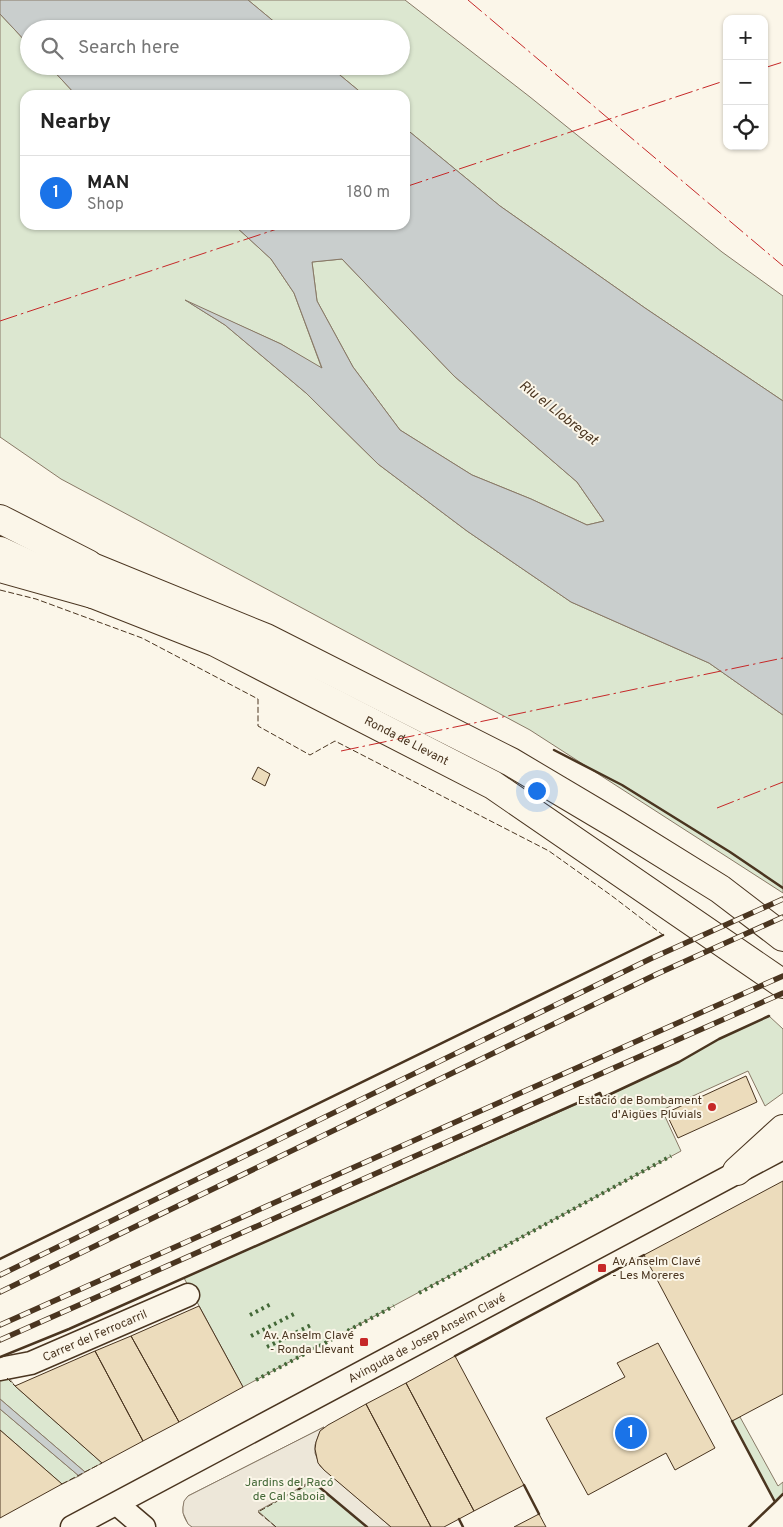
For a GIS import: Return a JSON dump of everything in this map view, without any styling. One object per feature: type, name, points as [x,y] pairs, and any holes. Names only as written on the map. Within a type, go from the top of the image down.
[{"type":"main road","points":[[0,519],[88,564]]},
{"type":"main road","points":[[0,531],[88,564],[266,638],[512,762],[712,884],[783,937]]},
{"type":"main road","name":"Ronda de Llevant","points":[[0,551],[93,594],[215,642],[493,785],[782,984]]},
{"type":"main road","points":[[0,568],[93,594]]},
{"type":"main road","points":[[737,1171],[783,1129]]},
{"type":"street","name":"Avinguda de Josep Anselm Clavé","points":[[72,1527],[783,1148]]},
{"type":"street","name":"Carrer del Ferrocarril","points":[[0,1369],[31,1363],[188,1295]]},
{"type":"street","points":[[118,1504],[144,1527]]},
{"type":"green space","points":[[248,0],[405,0],[530,97],[722,252],[783,296],[783,401],[645,308],[500,206],[410,132],[410,90],[358,90],[340,75],[410,75],[410,20],[272,20]]},
{"type":"green space","points":[[0,14],[20,35],[20,75],[57,75],[71,90],[20,90],[20,230],[239,230],[271,259],[294,293],[322,369],[281,344],[190,303],[225,325],[306,393],[378,464],[467,531],[571,602],[709,663],[783,715],[783,893],[530,730],[61,479],[0,437]]},
{"type":"green space","points":[[342,259],[454,376],[577,482],[604,521],[587,525],[531,499],[472,475],[400,430],[353,367],[317,301],[312,262]]},
{"type":"green space","points":[[769,1016],[783,1029],[783,1093],[765,1106],[748,1071],[662,1110],[681,1151],[243,1387],[184,1278],[600,1094],[603,1098],[679,1062],[719,1039]]},
{"type":"green space","points":[[0,1378],[9,1378],[15,1386],[102,1463],[85,1472],[0,1399]]},
{"type":"green space","points":[[0,1409],[79,1476],[62,1484],[0,1430]]},
{"type":"green space","points":[[740,1417],[778,1486],[783,1482],[783,1494],[775,1502],[732,1421]]},
{"type":"green space","name":"Jardins del Racó de Cal Saboia","points":[[324,1427],[316,1441],[316,1455],[320,1466],[391,1527],[192,1527],[184,1517],[183,1509],[188,1496]]},
{"type":"shaded area","name":"Jardins del Racó de Cal Saboia","points":[[324,1427],[315,1445],[315,1453],[320,1466],[391,1527],[367,1527],[312,1481],[258,1511],[276,1527],[192,1527],[188,1524],[183,1513],[183,1507],[184,1501],[188,1496]]},
{"type":"water","points":[[0,0],[248,0],[272,20],[20,20],[20,35],[0,14]]},
{"type":"water","points":[[57,75],[340,75],[358,90],[71,90]]},
{"type":"water","name":"Riu el Llobregat","points":[[410,132],[500,206],[645,308],[783,401],[783,715],[709,663],[571,602],[467,531],[378,464],[306,393],[225,325],[185,300],[281,344],[322,368],[294,293],[271,259],[239,230],[410,230]],"holes":[[[342,259],[454,376],[577,482],[604,521],[587,525],[531,499],[472,475],[400,430],[353,367],[317,301],[312,262]]]},
{"type":"water","points":[[0,1399],[85,1472],[79,1476],[0,1409]]},
{"type":"building","points":[[258,767],[270,774],[265,786],[252,779]]},
{"type":"building","name":"Estació de Bombament d'Aigües Pluvials","points":[[746,1076],[757,1102],[678,1138],[666,1113]]},
{"type":"building","points":[[783,1181],[783,1394],[732,1421],[644,1255]]},
{"type":"building","points":[[199,1306],[243,1387],[179,1422],[131,1336]]},
{"type":"building","points":[[131,1336],[179,1422],[143,1441],[95,1351]]},
{"type":"building","points":[[658,1343],[715,1448],[675,1470],[666,1453],[588,1495],[546,1418],[625,1377],[617,1363]]},
{"type":"building","points":[[95,1351],[143,1441],[102,1463],[15,1386]]},
{"type":"building","points":[[455,1356],[524,1485],[474,1511],[406,1383]]},
{"type":"building","points":[[406,1383],[474,1511],[444,1527],[431,1527],[366,1404]]},
{"type":"building","points":[[366,1404],[431,1527],[391,1527],[318,1463],[315,1449],[320,1431]]},
{"type":"building","points":[[0,1430],[62,1484],[0,1518]]},
{"type":"building","points":[[539,1514],[546,1527],[514,1527]]},
{"type":"railway","points":[[0,1275],[650,959],[783,899]]},
{"type":"railway","points":[[0,1292],[657,974],[783,917]]},
{"type":"railway","points":[[0,1325],[783,976]]},
{"type":"railway","points":[[0,1340],[783,993]]},
{"type":"hedge","points":[[419,1293],[671,1156]]},
{"type":"hedge","points":[[250,1315],[271,1304]]},
{"type":"hedge","points":[[256,1380],[394,1306]]},
{"type":"hedge","points":[[251,1336],[296,1313]]},
{"type":"hedge","points":[[267,1347],[311,1325]]},
{"type":"fence","points":[[0,590],[36,599],[142,638],[258,699],[258,726],[310,755],[335,741],[549,851],[663,935]]},
{"type":"fence","points":[[7,1378],[15,1386]]},
{"type":"fence","points":[[62,1484],[102,1463]]},
{"type":"fence","points":[[276,1527],[258,1512],[299,1489]]},
{"type":"wall","points":[[554,750],[622,785],[730,852],[783,888]]},
{"type":"wall","points":[[0,1259],[663,935]]},
{"type":"wall","points":[[0,1357],[69,1329],[600,1093],[602,1098],[679,1062],[719,1039],[769,1016]]},
{"type":"wall","points":[[455,1356],[644,1255]]},
{"type":"wall","points":[[732,1421],[775,1502],[783,1494]]},
{"type":"wall","points":[[299,1489],[312,1481],[367,1527]]},
{"type":"wall","points":[[524,1485],[539,1514]]},
{"type":"wall","points":[[749,1527],[775,1502]]},
{"type":"wall","points":[[459,1519],[463,1527]]},
{"type":"power","points":[[468,0],[783,266]]},
{"type":"power","points":[[768,67],[783,62]]},
{"type":"power","points":[[410,185],[723,81]]},
{"type":"power","points":[[0,321],[274,230]]},
{"type":"power","points":[[341,751],[783,658]]},
{"type":"power","points":[[717,808],[783,782]]},
{"type":"place","name":"Estació de Bombament d'Aigües Pluvials","points":[[712,1107]]},
{"type":"place","name":"Av Anselm Clavé - Les Moreres","points":[[602,1268]]},
{"type":"place","name":"Av. Anselm Clavé - Ronda Llevant","points":[[364,1342]]},
{"type":"place","name":"MAN","points":[[631,1433]]}]
